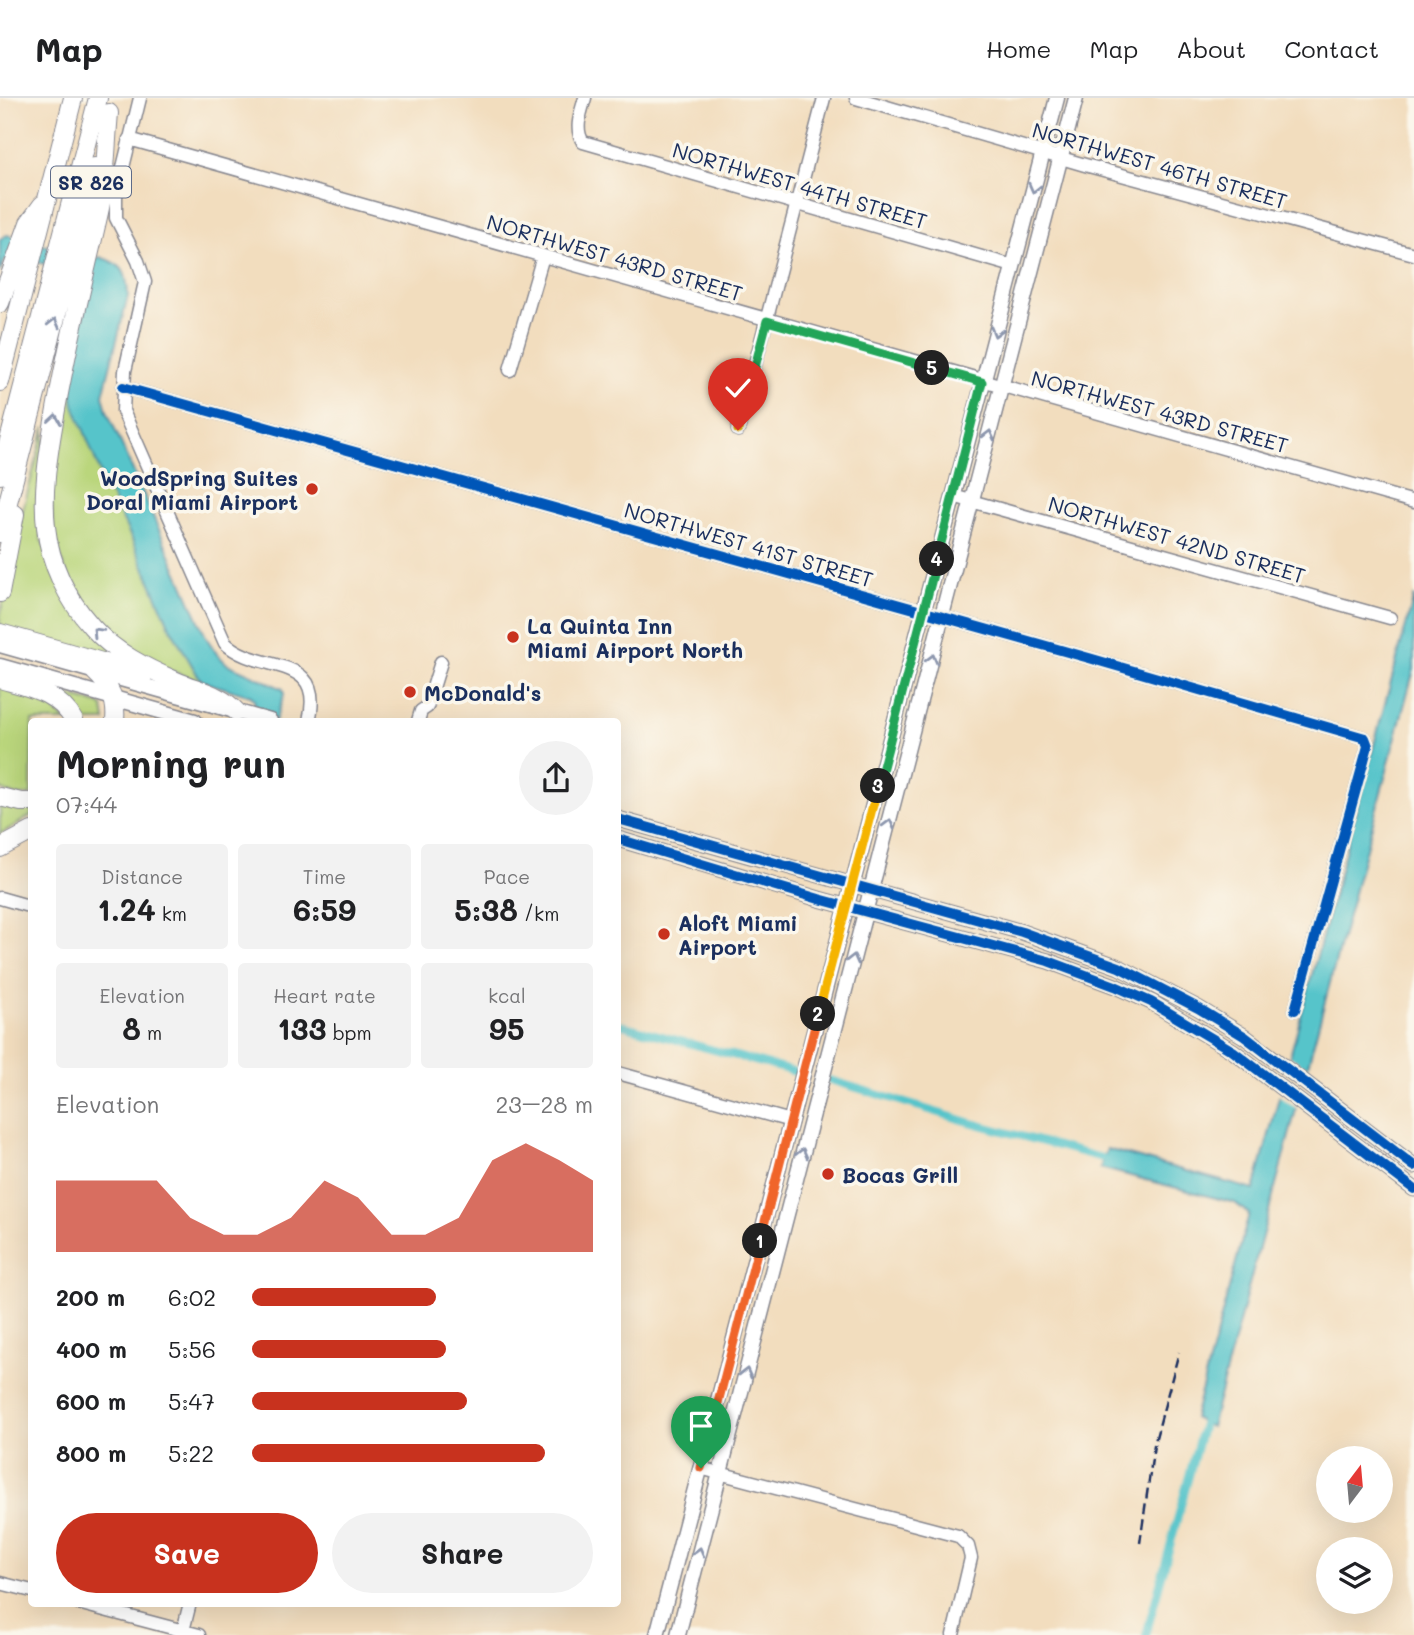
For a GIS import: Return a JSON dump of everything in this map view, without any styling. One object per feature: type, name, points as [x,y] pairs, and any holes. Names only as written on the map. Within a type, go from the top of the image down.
[{"type":"highway","name":"SR 826","points":[[0,533],[31,413],[50,256],[29,223],[49,197],[73,98]]},
{"type":"highway","points":[[86,98],[48,230],[65,361],[47,471],[45,508],[50,549],[67,592],[93,629],[128,657],[175,681]]},
{"type":"highway","points":[[0,432],[98,98]]},
{"type":"highway","name":"SR 826","points":[[0,383],[111,106]]},
{"type":"highway","points":[[0,303],[50,256]]},
{"type":"highway","points":[[0,475],[50,256]]},
{"type":"highway","points":[[0,593],[31,413]]},
{"type":"highway","points":[[0,633],[175,681],[224,699],[237,712]]},
{"type":"highway","points":[[95,672],[108,685],[114,698],[115,718]]},
{"type":"highway","points":[[0,679],[45,693],[66,709],[72,718]]},
{"type":"highway","points":[[0,797],[28,802]]},
{"type":"highway","points":[[0,848],[28,833]]},
{"type":"main road","points":[[657,1635],[1057,98]]},
{"type":"main road","points":[[678,1635],[1076,98]]},
{"type":"main road","points":[[1013,266],[1028,263],[1035,257]]},
{"type":"main road","points":[[0,645],[259,718]]},
{"type":"main road","points":[[0,666],[184,718]]},
{"type":"main road","points":[[621,820],[1022,932],[1119,967],[1198,1007],[1266,1053],[1414,1166]]},
{"type":"main road","points":[[621,840],[846,906],[1048,961],[1115,986],[1151,1002],[1233,1051],[1414,1189]]},
{"type":"main road","points":[[744,1304],[762,1308]]},
{"type":"main road","points":[[687,1519],[703,1516],[710,1510]]},
{"type":"street","points":[[140,98],[116,197],[116,218],[138,261],[145,282],[123,387],[123,411],[225,643],[234,651],[297,673],[308,682],[313,696],[309,718]]},
{"type":"street","name":"NORTHWEST 44TH STREET","points":[[585,98],[578,123],[579,136],[583,142],[1013,266]]},
{"type":"street","points":[[738,430],[824,98]]},
{"type":"street","name":"NORTHWEST 46TH STREET","points":[[856,98],[1061,158],[1414,254]]},
{"type":"street","name":"NORTHWEST 43RD STREET","points":[[129,139],[1414,502]]},
{"type":"street","points":[[510,370],[543,257]]},
{"type":"street","name":"NORTHWEST 41ST STREET","points":[[123,387],[1365,738],[1368,746],[1295,1010]]},
{"type":"street","name":"NORTHWEST 42ND STREET","points":[[953,496],[1390,618]]},
{"type":"street","points":[[427,718],[427,707],[441,662]]},
{"type":"street","points":[[419,718],[421,711],[427,707]]},
{"type":"street","points":[[0,898],[28,906]]},
{"type":"street","points":[[621,1074],[791,1121]]},
{"type":"street","points":[[701,1468],[958,1536],[968,1546],[971,1558],[953,1635]]},
{"type":"street","points":[[0,1599],[2,1583],[28,1590]]},
{"type":"street","points":[[92,1607],[183,1633],[199,1635]]},
{"type":"street","points":[[183,1633],[189,1607]]},
{"type":"green space","points":[[75,340],[79,341],[71,386],[101,474],[170,627],[201,681],[171,671],[117,641],[96,622],[70,583],[53,536],[51,488]]},
{"type":"green space","points":[[45,427],[41,540],[121,659],[0,628],[21,517]]},
{"type":"green space","points":[[0,686],[43,699],[63,718],[28,718],[28,795],[14,795],[0,789]]},
{"type":"green space","points":[[59,693],[103,707],[105,718],[79,718]]},
{"type":"green space","points":[[0,802],[28,807],[28,818],[0,834]]},
{"type":"water","points":[[7,235],[94,259],[100,257],[123,270],[128,296],[103,395],[107,411],[206,637],[227,664],[283,689],[284,695],[276,718],[251,718],[255,700],[251,696],[201,681],[170,627],[101,474],[74,405],[71,386],[78,335],[94,277],[10,255],[0,272],[0,239]]},
{"type":"water","points":[[1414,596],[1414,669],[1211,1427],[1194,1418],[1249,1214],[1235,1203],[1100,1168],[1107,1149],[1254,1190]]},
{"type":"pier","points":[[1287,1054],[1310,1071],[1300,1111],[1277,1094]]},
{"type":"waterway","points":[[621,1025],[795,1072]]},
{"type":"waterway","points":[[830,1080],[969,1122],[1113,1161]]},
{"type":"waterway","points":[[1146,1635],[1206,1413]]},
{"type":"railway","points":[[1140,1543],[1154,1445],[1179,1352]]},
{"type":"cycle path","points":[[123,387],[1365,738],[1368,746],[1295,1010]]},
{"type":"cycle path","points":[[621,820],[1022,932],[1119,967],[1198,1008],[1244,1036],[1414,1166]]},
{"type":"cycle path","points":[[621,840],[819,899],[1048,961],[1115,986],[1151,1002],[1233,1051],[1414,1189]]},
{"type":"place","name":"WoodSpring Suites Doral Miami Airport","points":[[312,489]]},
{"type":"place","name":"La Quinta Inn Miami Airport North","points":[[513,637]]},
{"type":"place","name":"McDonald's","points":[[410,692]]},
{"type":"place","name":"Aloft Miami Airport","points":[[664,934]]},
{"type":"place","name":"Bocas Grill","points":[[828,1174]]},
{"type":"route","points":[[701,1468],[982,382],[767,321],[738,430]]}]
